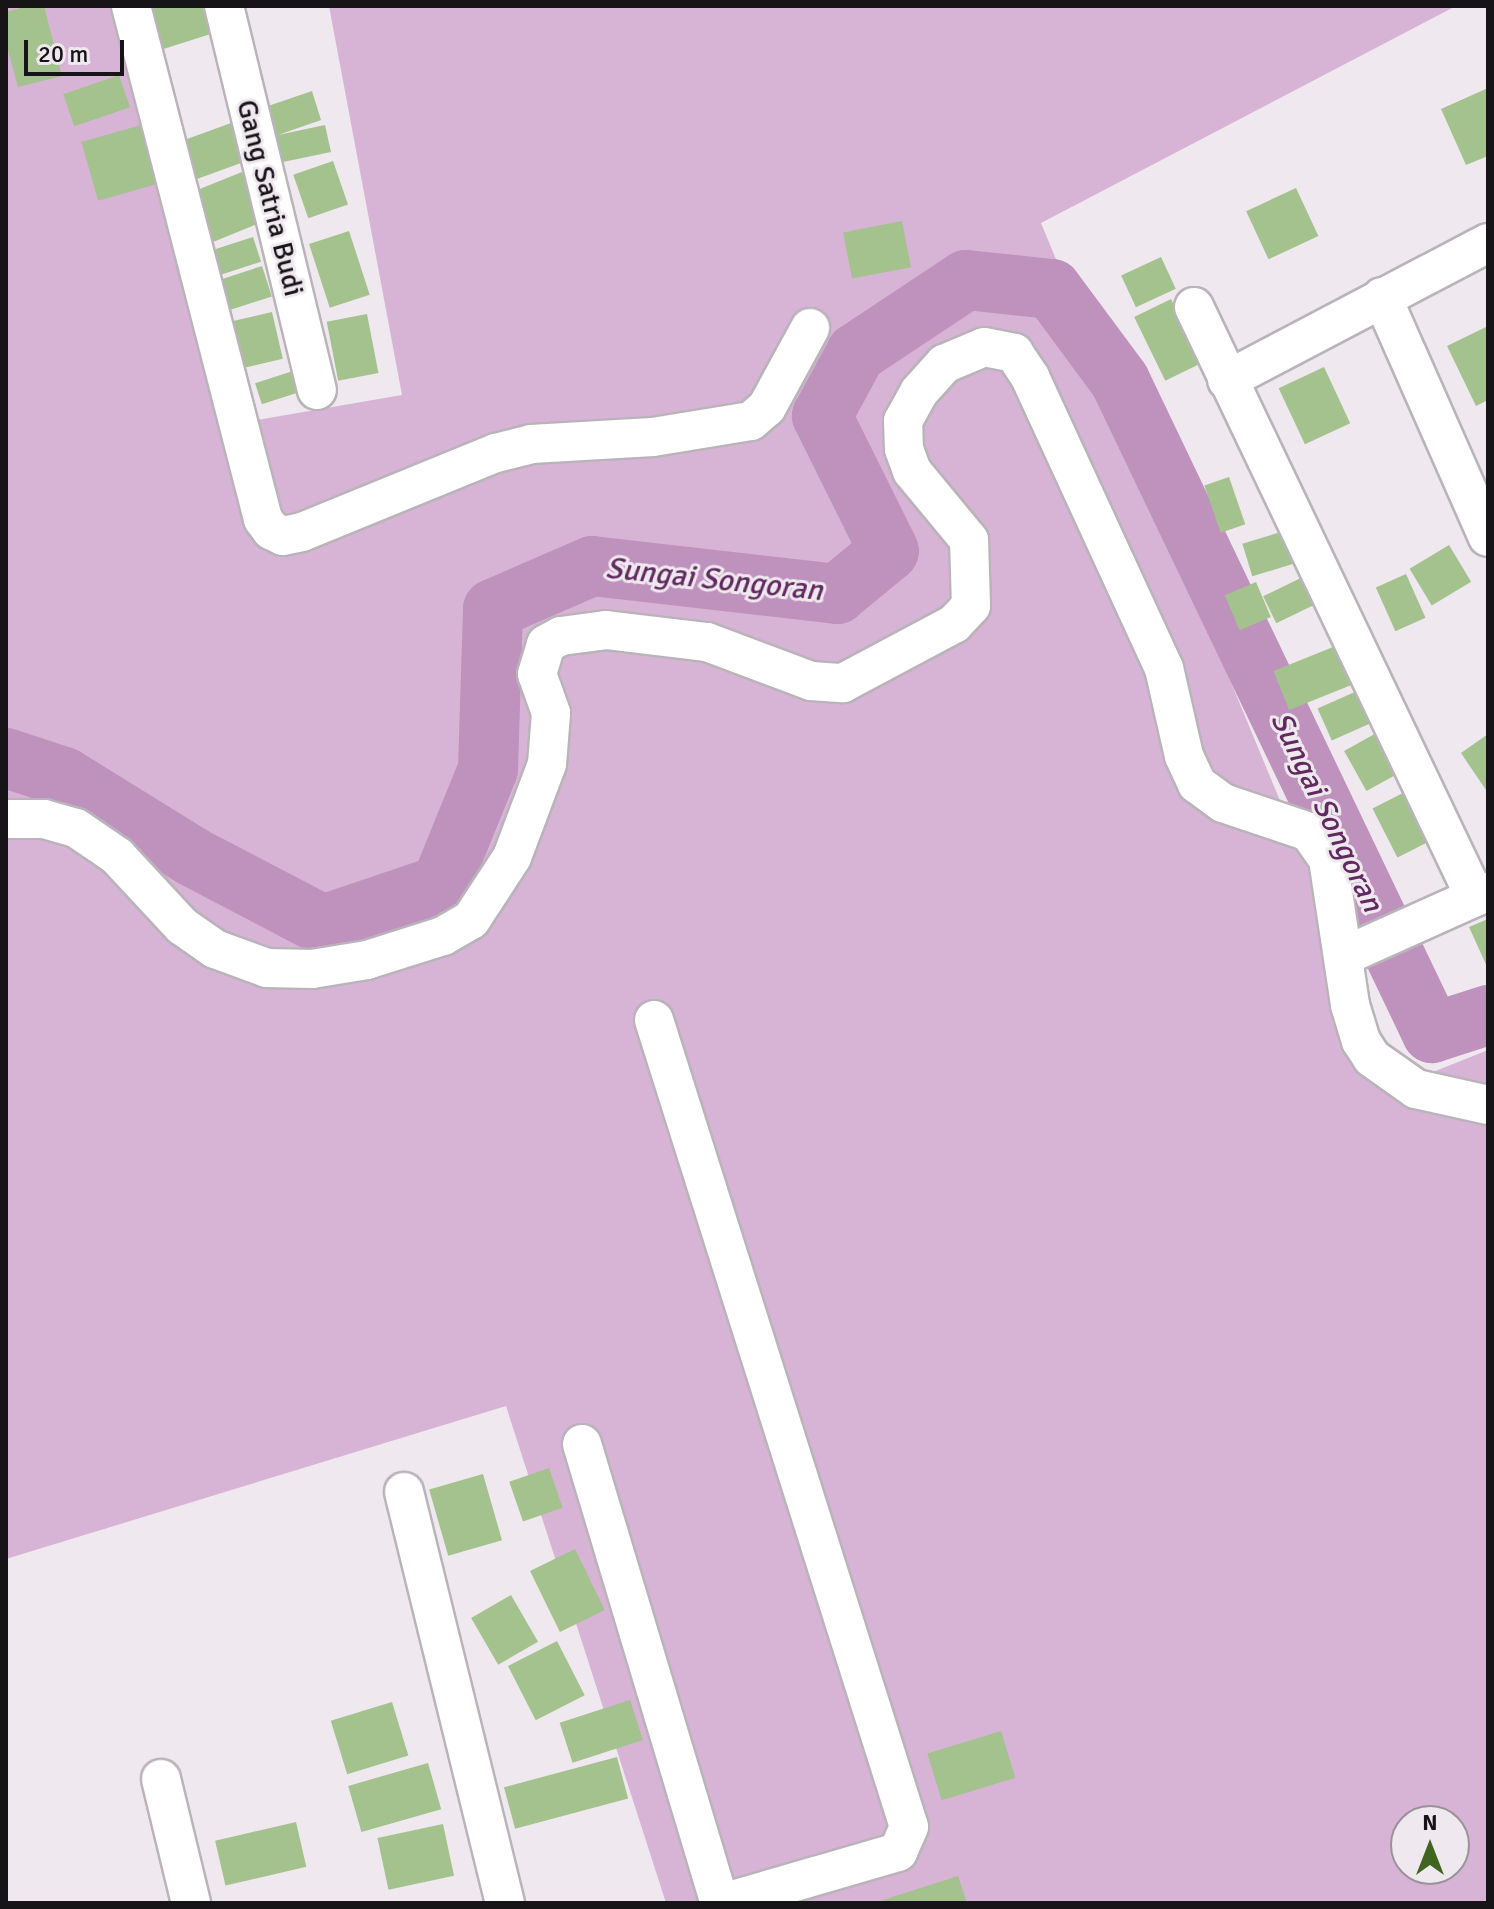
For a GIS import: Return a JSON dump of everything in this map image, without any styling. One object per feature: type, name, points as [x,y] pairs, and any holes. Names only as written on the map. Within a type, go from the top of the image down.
[{"type":"street","points":[[131,6],[263,519],[271,530],[283,536],[302,532],[496,453],[531,444],[653,437],[751,421],[767,407],[810,328]]},
{"type":"street","name":"Gang Satria Budi","points":[[224,6],[317,390]]},
{"type":"street","points":[[1227,380],[1488,243]]},
{"type":"street","points":[[1382,297],[1488,537]]},
{"type":"street","points":[[1194,307],[1481,895],[1408,931],[1352,953]]},
{"type":"street","points":[[6,819],[44,819],[76,828],[117,856],[182,926],[215,949],[267,968],[312,969],[367,960],[443,936],[471,920],[512,857],[547,764],[551,713],[537,674],[546,644],[561,636],[606,630],[707,642],[811,681],[843,683],[954,624],[971,606],[969,540],[912,471],[904,449],[903,421],[919,392],[944,364],[984,347],[1014,353],[1030,377],[1164,668],[1184,756],[1197,784],[1223,803],[1309,832],[1328,859],[1352,953],[1350,1005],[1361,1041],[1372,1058],[1416,1089],[1488,1105]]},
{"type":"street","points":[[582,1444],[722,1903],[898,1852],[909,1827],[654,1020]]},
{"type":"street","points":[[404,1492],[505,1903]]},
{"type":"street","points":[[161,1779],[191,1903]]},
{"type":"shaded area","points":[[6,6],[111,6],[246,422],[402,395],[329,6],[1456,6],[1041,223],[1398,1086],[1488,1050],[1488,1903],[666,1903],[506,1406],[6,1559]]},
{"type":"building","points":[[28,6],[44,6],[62,76],[18,87],[6,43],[6,12]]},
{"type":"building","points":[[150,6],[209,6],[217,32],[154,52]]},
{"type":"building","points":[[119,75],[130,107],[74,126],[63,94]]},
{"type":"building","points":[[1488,88],[1488,156],[1466,165],[1441,109]]},
{"type":"building","points":[[312,91],[321,120],[278,135],[325,125],[331,152],[283,162],[268,106]]},
{"type":"building","points":[[231,123],[245,162],[184,184],[170,145]]},
{"type":"building","points":[[141,125],[158,184],[98,201],[81,142]]},
{"type":"building","points":[[333,161],[348,204],[308,218],[293,175]]},
{"type":"building","points":[[242,172],[262,222],[206,245],[185,195]]},
{"type":"building","points":[[1296,188],[1318,236],[1269,259],[1246,211]]},
{"type":"building","points":[[902,221],[911,267],[852,279],[843,232]]},
{"type":"building","points":[[349,231],[370,295],[330,308],[309,244]]},
{"type":"building","points":[[253,237],[261,262],[215,277],[207,252]]},
{"type":"building","points":[[1161,257],[1176,289],[1136,307],[1121,276]]},
{"type":"building","points":[[262,266],[272,296],[225,312],[215,281]]},
{"type":"building","points":[[1171,299],[1202,363],[1165,381],[1134,317]]},
{"type":"building","points":[[272,312],[283,359],[241,368],[230,322]]},
{"type":"building","points":[[367,314],[378,373],[338,381],[327,322]]},
{"type":"building","points":[[1488,326],[1488,400],[1476,406],[1447,346]]},
{"type":"building","points":[[1324,367],[1350,423],[1305,444],[1279,388]]},
{"type":"building","points":[[296,370],[303,391],[262,404],[255,383]]},
{"type":"building","points":[[1229,477],[1245,524],[1221,533],[1204,485]]},
{"type":"building","points":[[1294,528],[1304,561],[1252,576],[1242,544]]},
{"type":"building","points":[[1449,545],[1471,582],[1432,606],[1410,569]]},
{"type":"building","points":[[1309,574],[1322,601],[1276,623],[1263,596]]},
{"type":"building","points":[[1406,574],[1426,618],[1395,631],[1376,587]]},
{"type":"building","points":[[1256,582],[1271,617],[1240,630],[1225,595]]},
{"type":"building","points":[[1343,643],[1359,682],[1289,710],[1273,671]]},
{"type":"building","points":[[1366,687],[1380,719],[1332,741],[1318,709]]},
{"type":"building","points":[[1380,731],[1402,771],[1366,791],[1344,751]]},
{"type":"building","points":[[1488,734],[1488,793],[1461,753]]},
{"type":"building","points":[[1409,790],[1434,839],[1397,858],[1372,809]]},
{"type":"building","points":[[1488,919],[1488,969],[1469,927]]},
{"type":"building","points":[[549,1468],[563,1508],[523,1521],[509,1482]]},
{"type":"building","points":[[483,1474],[502,1540],[448,1556],[429,1489]]},
{"type":"building","points":[[575,1549],[605,1610],[560,1632],[530,1571]]},
{"type":"building","points":[[511,1595],[538,1642],[498,1665],[471,1618]]},
{"type":"building","points":[[557,1641],[585,1695],[536,1720],[508,1666]]},
{"type":"building","points":[[630,1700],[643,1740],[573,1763],[560,1723]]},
{"type":"building","points":[[392,1702],[408,1756],[347,1774],[331,1721]]},
{"type":"building","points":[[1001,1731],[1015,1778],[942,1800],[927,1754]]},
{"type":"building","points":[[617,1757],[628,1799],[515,1829],[504,1787]]},
{"type":"building","points":[[428,1763],[441,1809],[361,1832],[348,1786]]},
{"type":"building","points":[[296,1822],[306,1867],[225,1885],[215,1841]]},
{"type":"building","points":[[443,1824],[454,1876],[388,1890],[377,1838]]},
{"type":"building","points":[[958,1876],[967,1903],[884,1903],[883,1900]]},
{"type":"waterway","name":"Sungai Songoran","points":[[6,758],[64,777],[193,857],[323,925],[441,885],[488,769],[493,609],[592,566],[837,594],[889,551],[822,416],[856,353],[966,280],[1052,289],[1120,381],[1432,1033],[1488,1015]]}]
